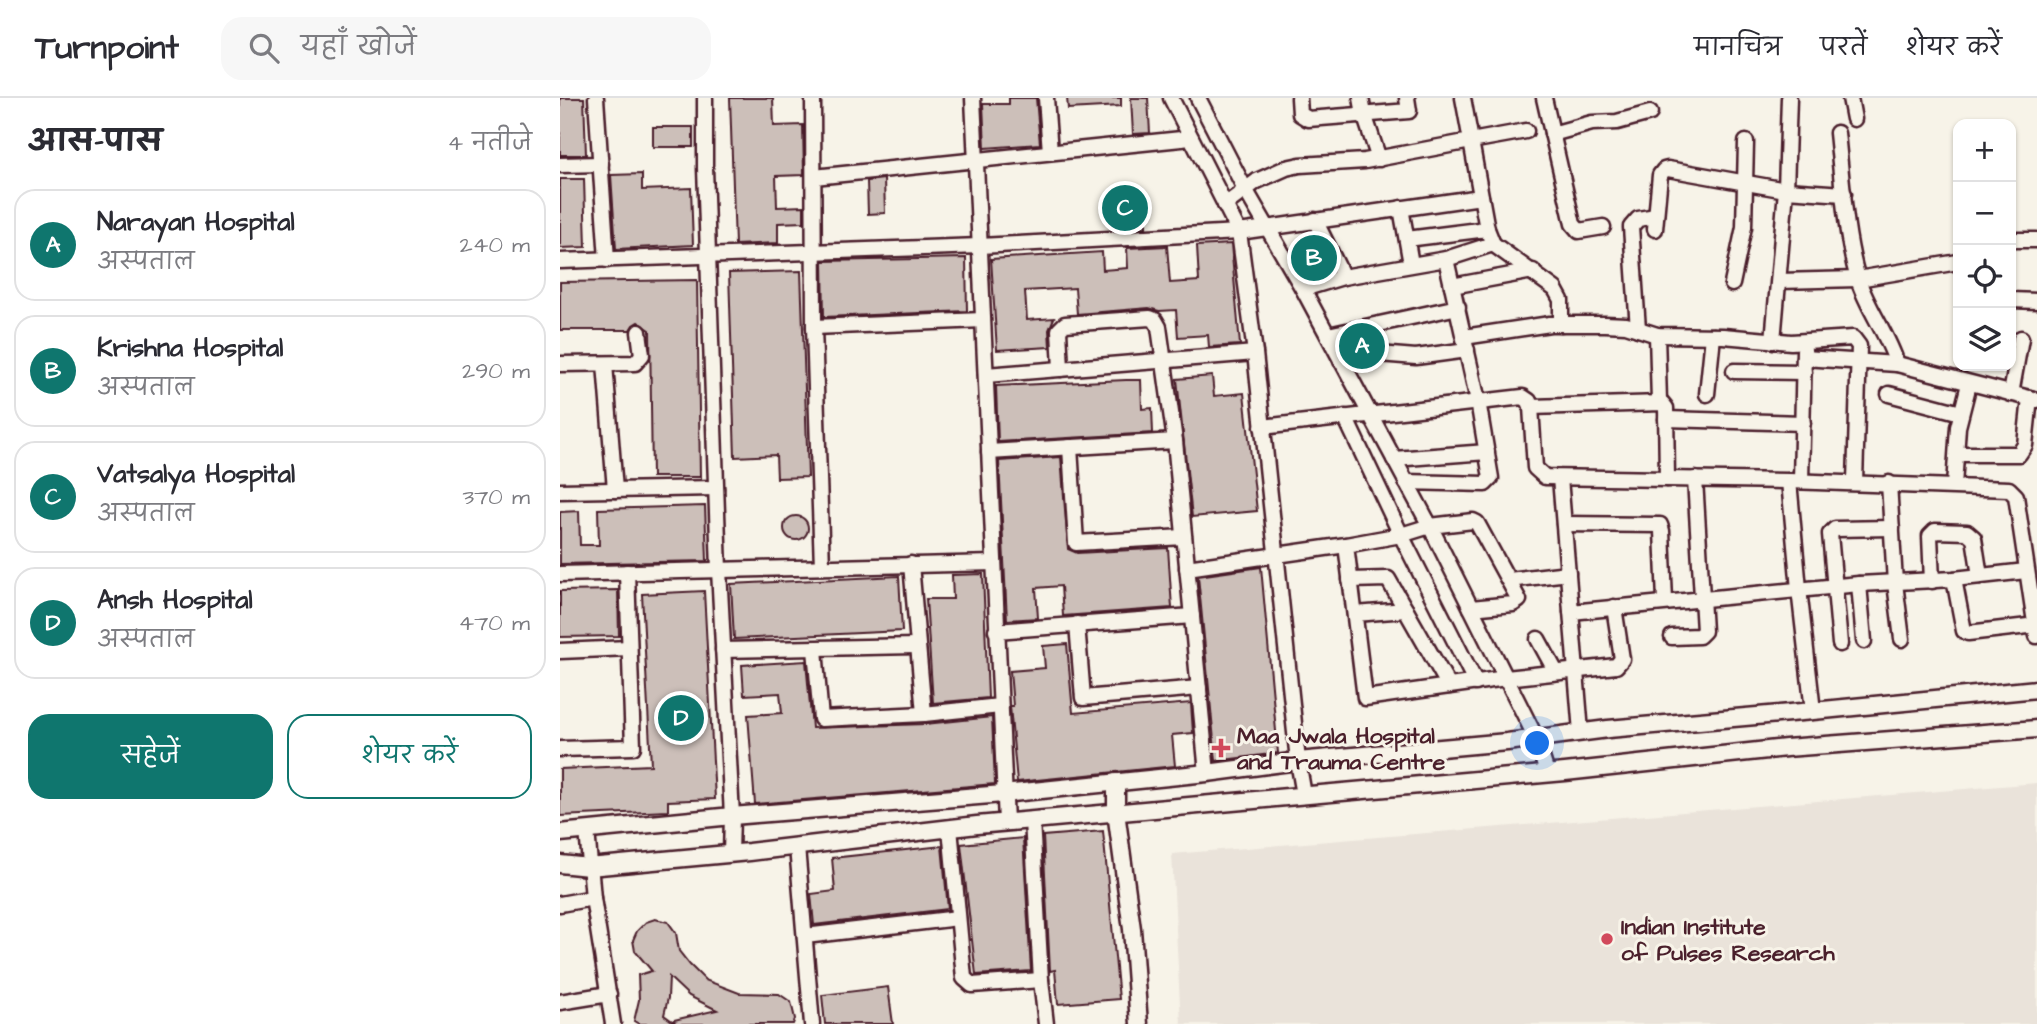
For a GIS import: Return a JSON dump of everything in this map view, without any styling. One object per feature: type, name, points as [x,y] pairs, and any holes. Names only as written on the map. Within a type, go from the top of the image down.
[{"type":"street","points":[[596,98],[607,260]]},
{"type":"street","points":[[705,98],[708,256],[719,570],[732,816],[731,854]]},
{"type":"street","points":[[813,98],[814,327],[822,567]]},
{"type":"street","points":[[973,98],[1006,822]]},
{"type":"street","points":[[1046,98],[1050,152]]},
{"type":"street","points":[[1171,98],[1239,232],[1304,795]]},
{"type":"street","points":[[1198,98],[1265,227],[1303,289],[1430,526],[1536,738],[1547,773]]},
{"type":"street","points":[[1299,98],[1300,114],[1308,119],[1409,111],[1408,98]]},
{"type":"street","points":[[1361,98],[1379,159]]},
{"type":"street","points":[[1463,98],[1487,229],[1493,244],[1533,271],[1559,294],[1561,324]]},
{"type":"street","points":[[1544,98],[1575,228],[1579,231],[1603,227]]},
{"type":"street","points":[[1773,341],[1786,190],[1789,98]]},
{"type":"street","points":[[1850,98],[1854,119]]},
{"type":"street","points":[[1552,134],[1592,123],[1616,122],[1650,113]]},
{"type":"street","points":[[1225,205],[1257,181],[1293,167],[1379,159],[1526,131]]},
{"type":"street","points":[[1837,133],[1858,279],[1870,310],[1888,338],[1897,364]]},
{"type":"street","points":[[814,177],[1191,138]]},
{"type":"street","points":[[1732,284],[1742,241],[1746,142]]},
{"type":"street","points":[[560,165],[601,164]]},
{"type":"street","points":[[1638,329],[1631,227],[1638,219],[1655,223],[1660,175],[1664,170],[1786,190],[1844,194]]},
{"type":"street","points":[[560,261],[980,246],[1239,232],[1481,197]]},
{"type":"street","points":[[1401,208],[1411,264]]},
{"type":"street","points":[[1315,220],[1343,277]]},
{"type":"street","points":[[1406,239],[1487,229]]},
{"type":"street","points":[[2016,240],[2037,240]]},
{"type":"street","points":[[1303,289],[1343,277],[1446,259],[1493,244]]},
{"type":"street","points":[[1406,482],[1485,484],[1491,478],[1478,401],[1446,259]]},
{"type":"street","points":[[1779,281],[1858,279],[1953,263]]},
{"type":"street","points":[[1452,286],[1533,271]]},
{"type":"street","points":[[2016,300],[2037,300]]},
{"type":"street","points":[[1328,335],[1458,307]]},
{"type":"street","points":[[1061,369],[1059,330],[1065,324],[1150,318],[1155,320],[1159,327],[1175,441],[1208,773]]},
{"type":"street","points":[[814,327],[983,320]]},
{"type":"street","points":[[1341,361],[1379,354],[1409,357],[1561,324],[1615,324],[1657,335],[1773,341],[1804,342],[1853,338],[1859,346],[1855,482]]},
{"type":"street","points":[[560,365],[635,363],[642,355],[639,332]]},
{"type":"street","points":[[1657,335],[1659,401],[1666,408],[1667,479]]},
{"type":"street","points":[[1707,394],[1713,336]]},
{"type":"street","points":[[2011,394],[2021,338]]},
{"type":"street","points":[[1804,342],[1802,423],[1795,481],[1798,589],[1813,711]]},
{"type":"street","points":[[985,375],[1255,353]]},
{"type":"street","points":[[1734,371],[1858,361],[1897,364],[2034,399],[2031,446],[2014,455],[1957,454]]},
{"type":"street","points":[[605,364],[615,490]]},
{"type":"street","points":[[1954,486],[1961,413],[1969,384]]},
{"type":"street","points":[[1889,394],[1961,413]]},
{"type":"street","points":[[1262,427],[1523,397],[1529,401],[1531,407],[1535,468],[1545,477],[1889,483],[2009,489],[2014,492],[2036,628],[1968,633],[1964,631],[1954,579]]},
{"type":"street","points":[[1531,407],[1659,401]]},
{"type":"street","points":[[1345,417],[1476,683]]},
{"type":"street","points":[[1666,419],[1802,423]]},
{"type":"street","points":[[989,452],[1175,441]]},
{"type":"street","points":[[1070,447],[1076,542],[1184,537]]},
{"type":"street","points":[[1394,459],[1488,452]]},
{"type":"street","points":[[1560,478],[1581,732]]},
{"type":"street","points":[[1672,637],[1703,634],[1695,479]]},
{"type":"street","points":[[1889,483],[1895,583],[1902,639]]},
{"type":"street","points":[[560,491],[716,488]]},
{"type":"street","points":[[1187,568],[1346,545],[1401,535],[1430,526],[1473,521],[1518,596],[1517,603],[1471,608]]},
{"type":"street","points":[[1564,524],[1660,525],[1665,601]]},
{"type":"street","points":[[1840,644],[1830,534],[1832,531],[1892,528]]},
{"type":"street","points":[[1932,580],[1930,536],[1936,531],[1971,534],[1980,576]]},
{"type":"street","points":[[1346,545],[1365,698],[1616,666],[1620,663],[1614,607]]},
{"type":"street","points":[[560,574],[994,563]]},
{"type":"street","points":[[911,564],[916,646],[924,713]]},
{"type":"street","points":[[1571,612],[1798,589],[1954,579],[2026,571]]},
{"type":"street","points":[[560,749],[632,747],[627,572]]},
{"type":"street","points":[[1509,580],[1568,573]]},
{"type":"street","points":[[1350,580],[1388,579],[1449,686]]},
{"type":"street","points":[[1858,584],[1864,641]]},
{"type":"street","points":[[1354,614],[1406,610]]},
{"type":"street","points":[[996,631],[1192,616]]},
{"type":"street","points":[[1077,624],[1083,698],[1199,688]]},
{"type":"street","points":[[1538,639],[1556,672]]},
{"type":"street","points":[[723,650],[916,646]]},
{"type":"street","points":[[560,651],[629,648]]},
{"type":"street","points":[[815,649],[821,719],[1000,706]]},
{"type":"street","points":[[560,833],[1003,794],[1298,761],[2037,688]]},
{"type":"street","points":[[560,864],[589,867],[731,854],[1006,822],[1547,773],[1786,748],[2037,729]]},
{"type":"street","points":[[1116,782],[1116,812],[1132,929],[1139,1024]]},
{"type":"street","points":[[1032,820],[1046,1024]]},
{"type":"street","points":[[950,828],[964,978],[972,985],[1041,980]]},
{"type":"street","points":[[587,830],[593,898],[613,1024]]},
{"type":"street","points":[[797,846],[812,1024]]},
{"type":"street","points":[[560,904],[593,898]]},
{"type":"street","points":[[805,936],[958,918]]},
{"type":"street","points":[[560,1002],[608,994]]},
{"type":"shaded area","name":"Indian Institute of Pulses Research","points":[[2037,783],[2037,1024],[1181,1024],[1172,854]]},
{"type":"building","points":[[560,98],[584,98],[586,155],[560,155]]},
{"type":"building","points":[[730,98],[773,98],[774,126],[803,125],[804,175],[776,176],[777,207],[804,206],[804,222],[778,223],[778,243],[735,245]]},
{"type":"building","points":[[1009,98],[1036,98],[1040,144],[985,148],[983,104],[1009,104]]},
{"type":"building","points":[[1067,98],[1121,98],[1121,106],[1068,109]]},
{"type":"building","points":[[1131,98],[1148,98],[1150,133],[1133,134]]},
{"type":"building","points":[[653,127],[693,127],[693,147],[653,147]]},
{"type":"building","points":[[642,174],[642,190],[691,188],[693,245],[616,249],[611,175]]},
{"type":"building","points":[[560,179],[584,179],[586,247],[560,248]]},
{"type":"building","points":[[884,179],[885,213],[868,214],[867,181]]},
{"type":"building","points":[[1145,195],[1146,227],[1112,229],[1111,196]]},
{"type":"building","points":[[1231,244],[1240,345],[1209,347],[1208,335],[1178,337],[1176,310],[1159,311],[1149,308],[1077,314],[1075,288],[1025,291],[1027,320],[1054,318],[1049,330],[1050,347],[997,350],[991,259],[1102,252],[1103,270],[1128,268],[1127,248],[1167,246],[1170,283],[1199,281],[1197,246]]},
{"type":"building","points":[[966,258],[967,311],[824,317],[823,261]]},
{"type":"building","points":[[801,271],[808,477],[777,478],[776,455],[735,457],[729,273]]},
{"type":"building","points":[[697,280],[700,477],[652,477],[650,330],[638,322],[630,330],[560,330],[560,282]]},
{"type":"building","points":[[1374,335],[1376,345],[1360,348],[1359,338]]},
{"type":"building","points":[[1212,376],[1214,396],[1244,393],[1257,511],[1192,517],[1177,379]]},
{"type":"building","points":[[1141,380],[1142,409],[1152,408],[1153,433],[998,442],[996,386]]},
{"type":"building","points":[[1061,457],[1068,549],[1077,553],[1168,548],[1172,608],[1063,616],[1061,586],[1036,588],[1038,618],[1007,620],[999,461]]},
{"type":"building","points":[[705,506],[707,561],[560,564],[560,512],[579,511],[580,545],[599,545],[598,509]]},
{"type":"building","points":[[796,516],[804,520],[808,528],[804,536],[796,540],[788,536],[784,528],[788,520]]},
{"type":"building","points":[[1261,567],[1278,753],[1216,761],[1198,576]]},
{"type":"building","points":[[983,574],[988,698],[933,703],[926,599],[953,599],[952,575]]},
{"type":"building","points":[[899,576],[902,631],[734,639],[731,584]]},
{"type":"building","points":[[618,590],[619,636],[560,637],[560,591]]},
{"type":"building","points":[[704,591],[715,799],[668,801],[668,811],[560,816],[560,769],[651,765],[642,594]]},
{"type":"building","points":[[1067,644],[1073,713],[1191,703],[1193,733],[1172,735],[1175,766],[1017,782],[1010,706],[1013,706],[1010,671],[1045,668],[1043,646]]},
{"type":"building","points":[[806,661],[812,728],[925,724],[992,717],[995,784],[755,804],[748,715],[782,713],[780,693],[744,695],[742,665]]},
{"type":"building","points":[[1103,831],[1119,999],[1058,1004],[1055,970],[1050,971],[1043,836]]},
{"type":"building","points":[[1023,838],[1031,971],[976,975],[961,844]]},
{"type":"building","points":[[942,846],[948,909],[814,925],[811,894],[835,891],[832,858]]},
{"type":"building","points":[[655,919],[668,922],[676,933],[679,951],[705,980],[739,993],[779,994],[791,1002],[795,1019],[793,1024],[639,1024],[634,1021],[639,1000],[638,975],[652,971],[635,951],[633,940],[646,922]],"holes":[[[669,977],[689,996],[717,1010],[674,1020],[675,1023],[664,1015]]]},
{"type":"building","points":[[888,987],[893,1024],[825,1024],[822,995]]},
{"type":"place","name":"Vatsalya Hospital","points":[[1125,208]]},
{"type":"place","name":"Krishna Hospital","points":[[1314,258]]},
{"type":"place","name":"Narayan Hospital","points":[[1362,346]]},
{"type":"place","name":"Ansh Hospital","points":[[681,718]]},
{"type":"place","name":"Maa Jwala Hospital and Trauma Centre","points":[[1221,748]]},
{"type":"place","name":"Indian Institute of Pulses Research","points":[[1607,939]]}]
